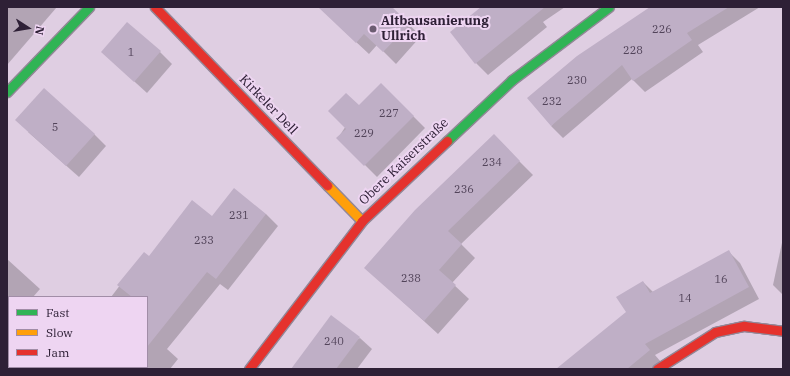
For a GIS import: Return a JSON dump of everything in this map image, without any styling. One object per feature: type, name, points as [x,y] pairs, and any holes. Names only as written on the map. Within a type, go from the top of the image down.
[{"type":"street","points":[[7,92],[89,7]]},
{"type":"street","name":"Kirkeler Dell","points":[[155,7],[362,221]]},
{"type":"street","name":"Obere Kaiserstraße","points":[[249,369],[362,221],[512,80],[609,7]]},
{"type":"street","points":[[657,369],[715,332],[744,326],[783,331]]},
{"type":"building","name":"Altbausanierung Ullrich","points":[[318,7],[392,7],[410,24],[383,52],[364,34],[356,43]]},
{"type":"building","points":[[481,7],[545,7],[475,64],[450,32]]},
{"type":"building","points":[[650,7],[729,7],[687,33],[692,40],[633,81],[622,65],[551,126],[527,98],[577,56]]},
{"type":"building","points":[[127,22],[161,51],[134,82],[101,52]]},
{"type":"building","points":[[381,83],[414,116],[364,166],[336,138],[346,129],[328,111],[346,93],[359,105]]},
{"type":"building","points":[[44,88],[95,134],[66,166],[15,120]]},
{"type":"building","points":[[494,134],[520,161],[448,231],[462,244],[439,270],[456,285],[424,321],[364,268],[415,210]]},
{"type":"building","points":[[234,188],[266,214],[216,279],[207,272],[148,346],[148,296],[131,296],[117,285],[144,252],[149,256],[192,200],[212,216]]},
{"type":"building","points":[[729,250],[749,287],[645,344],[650,350],[627,369],[556,369],[626,312],[616,297],[643,281],[650,293]]},
{"type":"building","points":[[331,315],[360,337],[336,369],[291,369]]},
{"type":"traffic: fast","points":[[7,92],[89,7]]},
{"type":"traffic: fast","points":[[447,141],[512,80],[609,7]]},
{"type":"traffic: slow","points":[[327,185],[362,221]]},
{"type":"traffic: jam","points":[[155,7],[327,185]]},
{"type":"traffic: jam","points":[[249,369],[362,221],[447,141]]},
{"type":"traffic: jam","points":[[657,369],[715,332],[744,326],[783,331]]},
{"type":"place","name":"Altbausanierung Ullrich","points":[[373,29]]}]
